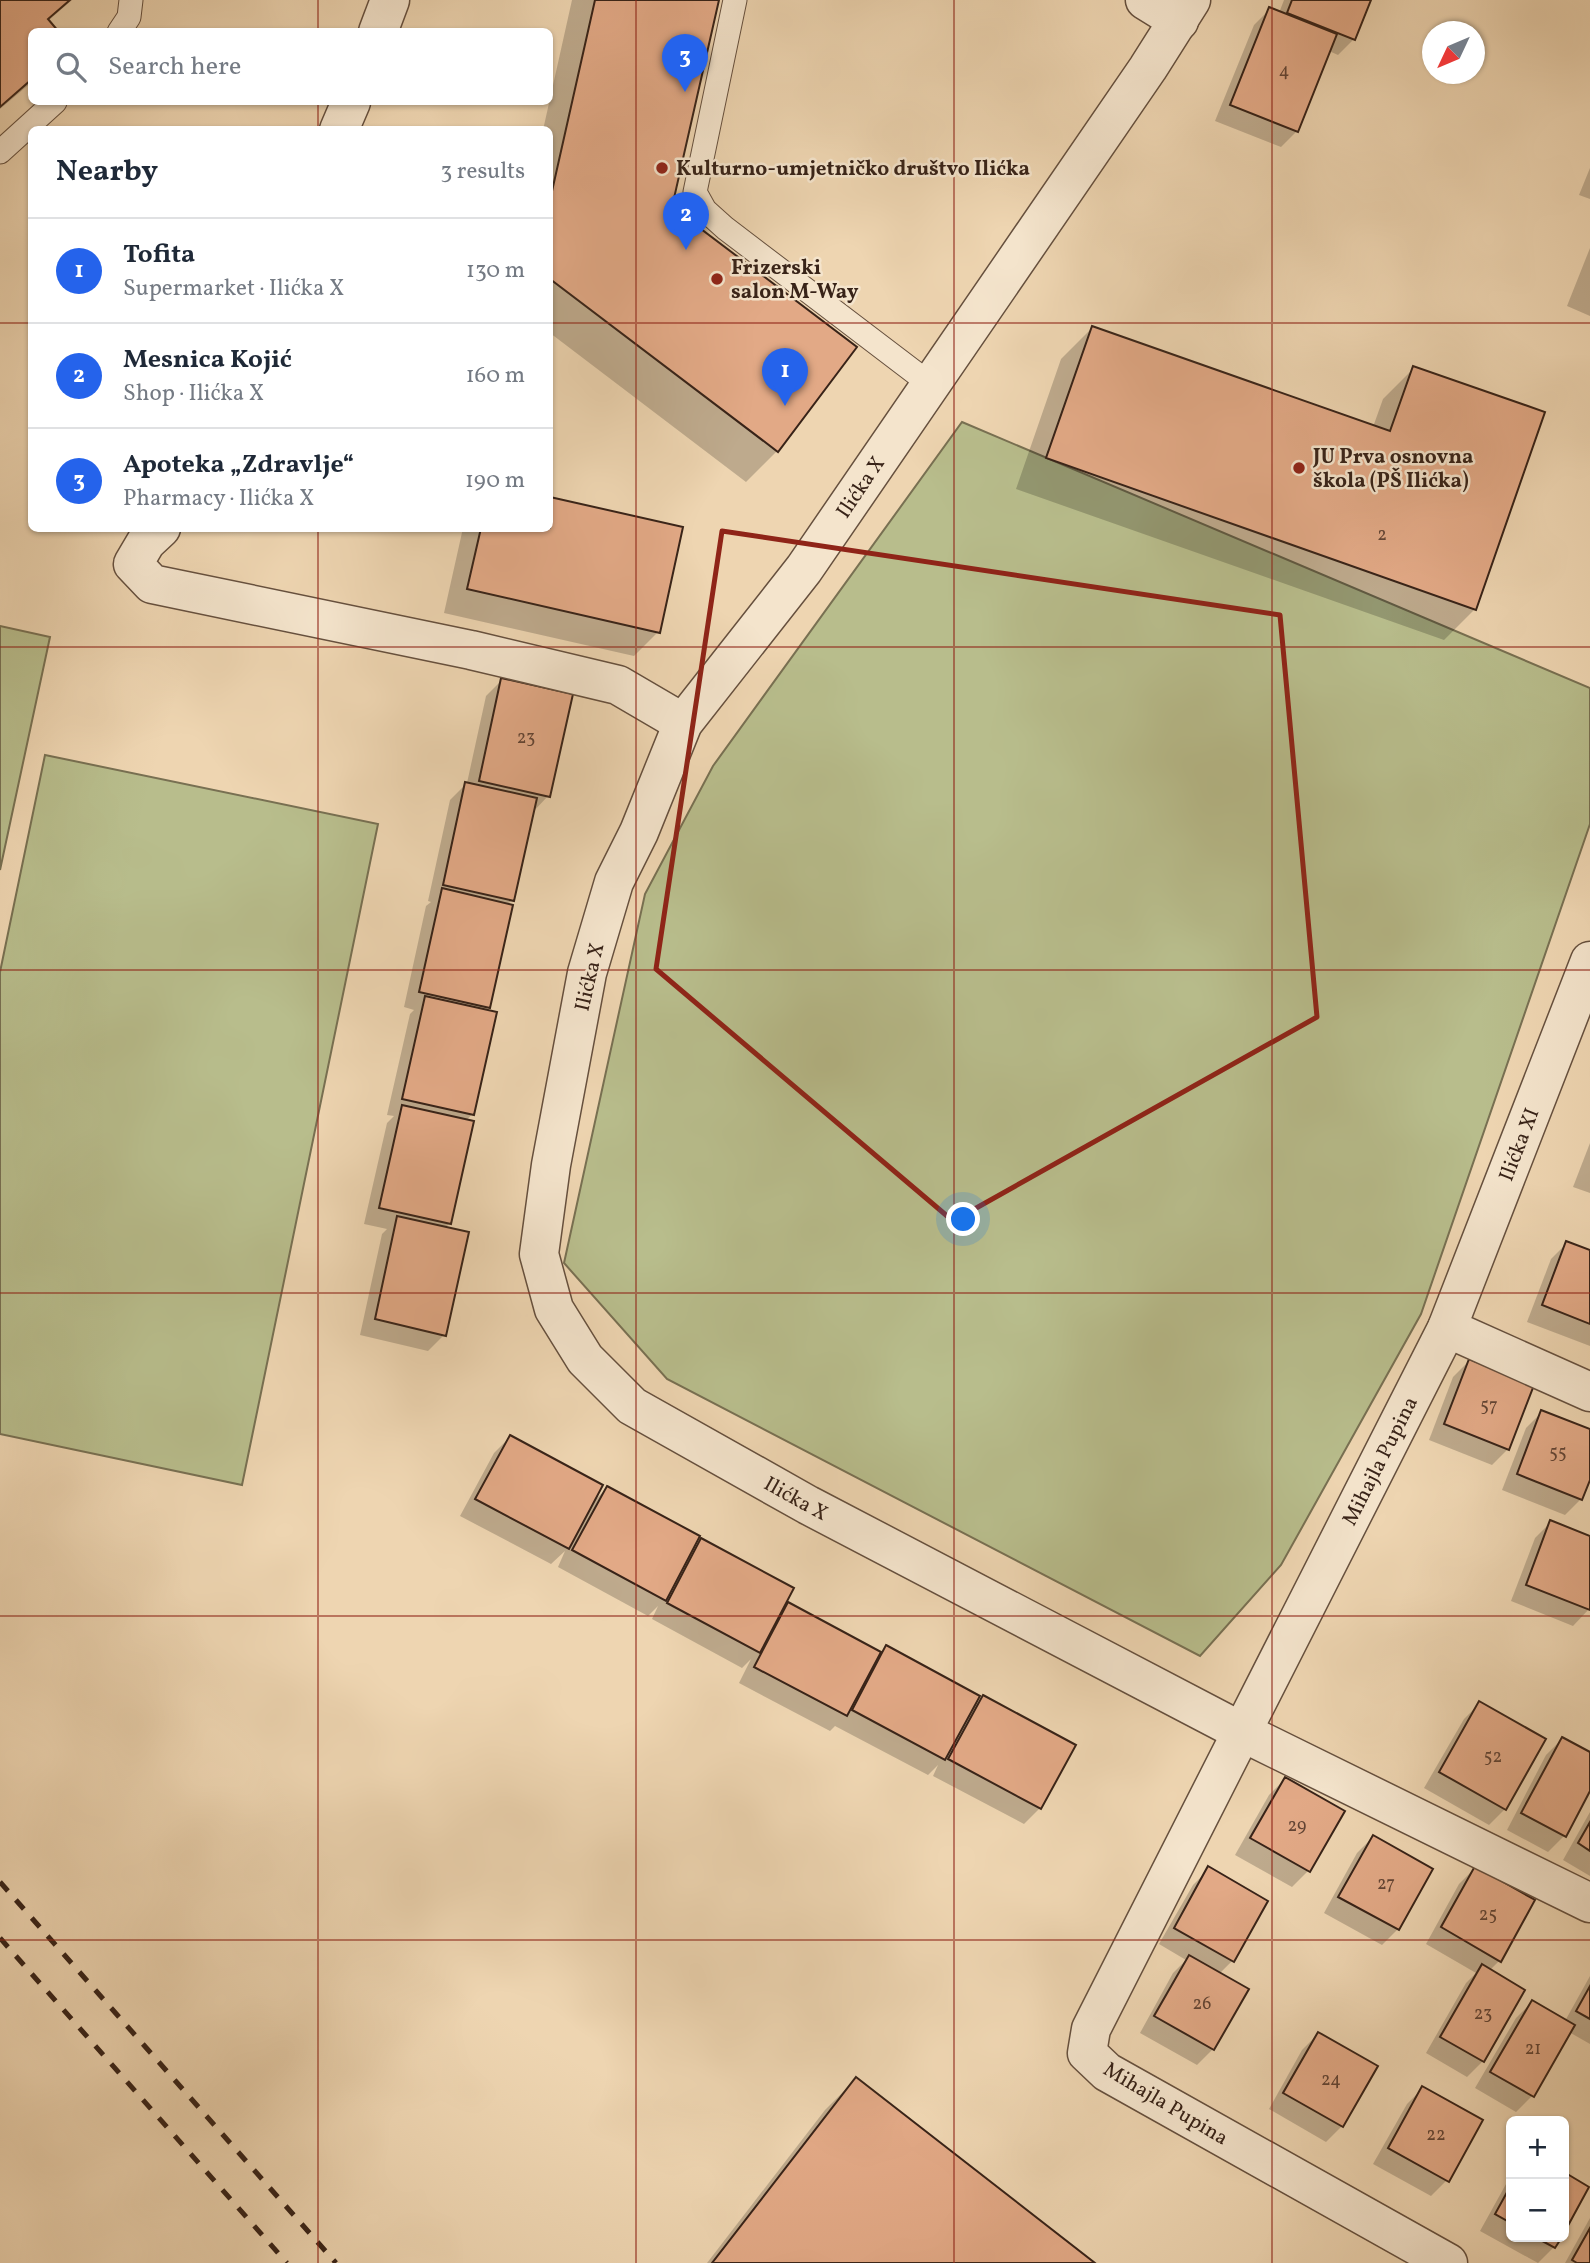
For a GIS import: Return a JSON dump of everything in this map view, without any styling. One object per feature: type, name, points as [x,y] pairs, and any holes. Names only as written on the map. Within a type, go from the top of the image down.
[{"type":"street","points":[[380,28],[390,0]]},
{"type":"street","points":[[1145,0],[1185,10]]},
{"type":"street","name":"Ilićka X","points":[[1185,10],[804,569],[683,723],[639,832],[614,882],[587,973],[551,1165],[539,1254],[554,1309],[585,1359],[632,1406],[808,1505],[1242,1732]]},
{"type":"street","points":[[342,126],[350,105]]},
{"type":"street","points":[[157,532],[146,542],[133,564],[152,584],[471,650],[618,685],[683,723]]},
{"type":"street","name":"Ilićka XI","points":[[1447,1328],[1590,961]]},
{"type":"street","points":[[1447,1328],[1590,1392]]},
{"type":"street","name":"Mihajla Pupina","points":[[1447,1328],[1091,2029],[1087,2053],[1107,2072],[1448,2263]]},
{"type":"street","points":[[1242,1732],[1590,1903]]},
{"type":"lane","points":[[122,28],[129,17],[131,0]]},
{"type":"lane","points":[[735,0],[695,192],[705,210],[725,228],[930,384]]},
{"type":"lane","points":[[29,126],[52,105]]},
{"type":"lane","points":[[0,152],[28,127]]},
{"type":"highlighted area","points":[[722,531],[1280,615],[1317,1017],[953,1221],[656,969]]},
{"type":"green space","points":[[962,422],[1590,688],[1590,824],[1421,1314],[1281,1565],[1200,1656],[667,1379],[564,1263],[645,894],[713,766]]},
{"type":"green space","points":[[0,626],[50,637],[0,870]]},
{"type":"green space","points":[[45,755],[378,824],[242,1485],[0,1434],[0,972]]},
{"type":"building","points":[[0,0],[70,0],[48,19],[56,28],[28,28],[28,82],[0,107]]},
{"type":"building","points":[[595,0],[719,0],[672,207],[857,347],[778,452],[553,281],[553,187]]},
{"type":"building","points":[[1292,0],[1371,0],[1355,40],[1287,13]]},
{"type":"building","points":[[1269,7],[1337,34],[1298,132],[1230,105]]},
{"type":"building","points":[[1092,326],[1390,431],[1413,366],[1545,412],[1476,610],[1046,458]]},
{"type":"building","points":[[553,498],[683,527],[660,633],[467,589],[480,532],[553,532]]},
{"type":"building","points":[[501,678],[573,694],[550,797],[479,781]]},
{"type":"building","points":[[465,782],[537,798],[514,901],[443,885]]},
{"type":"building","points":[[442,888],[513,905],[490,1008],[419,992]]},
{"type":"building","points":[[425,996],[497,1012],[474,1115],[402,1099]]},
{"type":"building","points":[[402,1105],[474,1121],[451,1224],[379,1208]]},
{"type":"building","points":[[397,1216],[469,1232],[446,1336],[375,1319]]},
{"type":"building","points":[[1566,1241],[1590,1250],[1590,1324],[1542,1305]]},
{"type":"building","points":[[1469,1359],[1534,1385],[1509,1450],[1444,1424]]},
{"type":"building","points":[[1541,1410],[1590,1429],[1590,1480],[1582,1500],[1517,1474]]},
{"type":"building","points":[[510,1435],[603,1485],[569,1549],[475,1499]]},
{"type":"building","points":[[607,1486],[700,1536],[666,1601],[572,1550]]},
{"type":"building","points":[[1550,1520],[1590,1536],[1590,1610],[1526,1585]]},
{"type":"building","points":[[701,1538],[794,1588],[760,1653],[667,1603]]},
{"type":"building","points":[[788,1602],[881,1652],[847,1716],[754,1667]]},
{"type":"building","points":[[886,1645],[980,1696],[945,1760],[852,1710]]},
{"type":"building","points":[[983,1695],[1076,1745],[1041,1809],[948,1759]]},
{"type":"building","points":[[1479,1701],[1546,1739],[1506,1810],[1439,1772]]},
{"type":"building","points":[[1562,1737],[1590,1752],[1590,1791],[1566,1837],[1521,1813]]},
{"type":"building","points":[[1285,1777],[1345,1811],[1310,1872],[1250,1838]]},
{"type":"building","points":[[1590,1822],[1590,1851],[1578,1843]]},
{"type":"building","points":[[1373,1835],[1433,1869],[1399,1930],[1338,1897]]},
{"type":"building","points":[[1208,1866],[1268,1901],[1234,1962],[1174,1928]]},
{"type":"building","points":[[1475,1866],[1535,1900],[1501,1962],[1441,1927]]},
{"type":"building","points":[[1189,1955],[1249,1989],[1214,2050],[1154,2016]]},
{"type":"building","points":[[1482,1964],[1525,1990],[1484,2062],[1440,2037]]},
{"type":"building","points":[[1590,1986],[1590,2019],[1576,2011]]},
{"type":"building","points":[[1532,2000],[1575,2025],[1534,2097],[1490,2072]]},
{"type":"building","points":[[1318,2032],[1378,2066],[1343,2127],[1283,2093]]},
{"type":"building","points":[[856,2077],[1095,2263],[712,2263]]},
{"type":"building","points":[[1422,2086],[1483,2120],[1449,2182],[1388,2148]]},
{"type":"building","points":[[1569,2175],[1589,2187],[1569,2224]]},
{"type":"building","points":[[1506,2194],[1506,2220],[1495,2214]]},
{"type":"building","points":[[1590,2228],[1590,2263],[1577,2263],[1572,2260]]},
{"type":"building","points":[[1544,2242],[1559,2242],[1555,2248]]},
{"type":"railway","points":[[0,1882],[336,2263]]},
{"type":"railway","points":[[0,1938],[287,2263]]},
{"type":"place","name":"Apoteka „Zdravlje“","points":[[685,92]]},
{"type":"place","name":"Kulturno-umjetničko društvo Ilićka","points":[[662,168]]},
{"type":"place","name":"Mesnica Kojić","points":[[686,250]]},
{"type":"place","name":"Frizerski salon M-Way","points":[[717,279]]},
{"type":"place","name":"Tofita","points":[[785,406]]},
{"type":"place","name":"JU Prva osnovna škola (PŠ Ilićka)","points":[[1299,468]]}]
